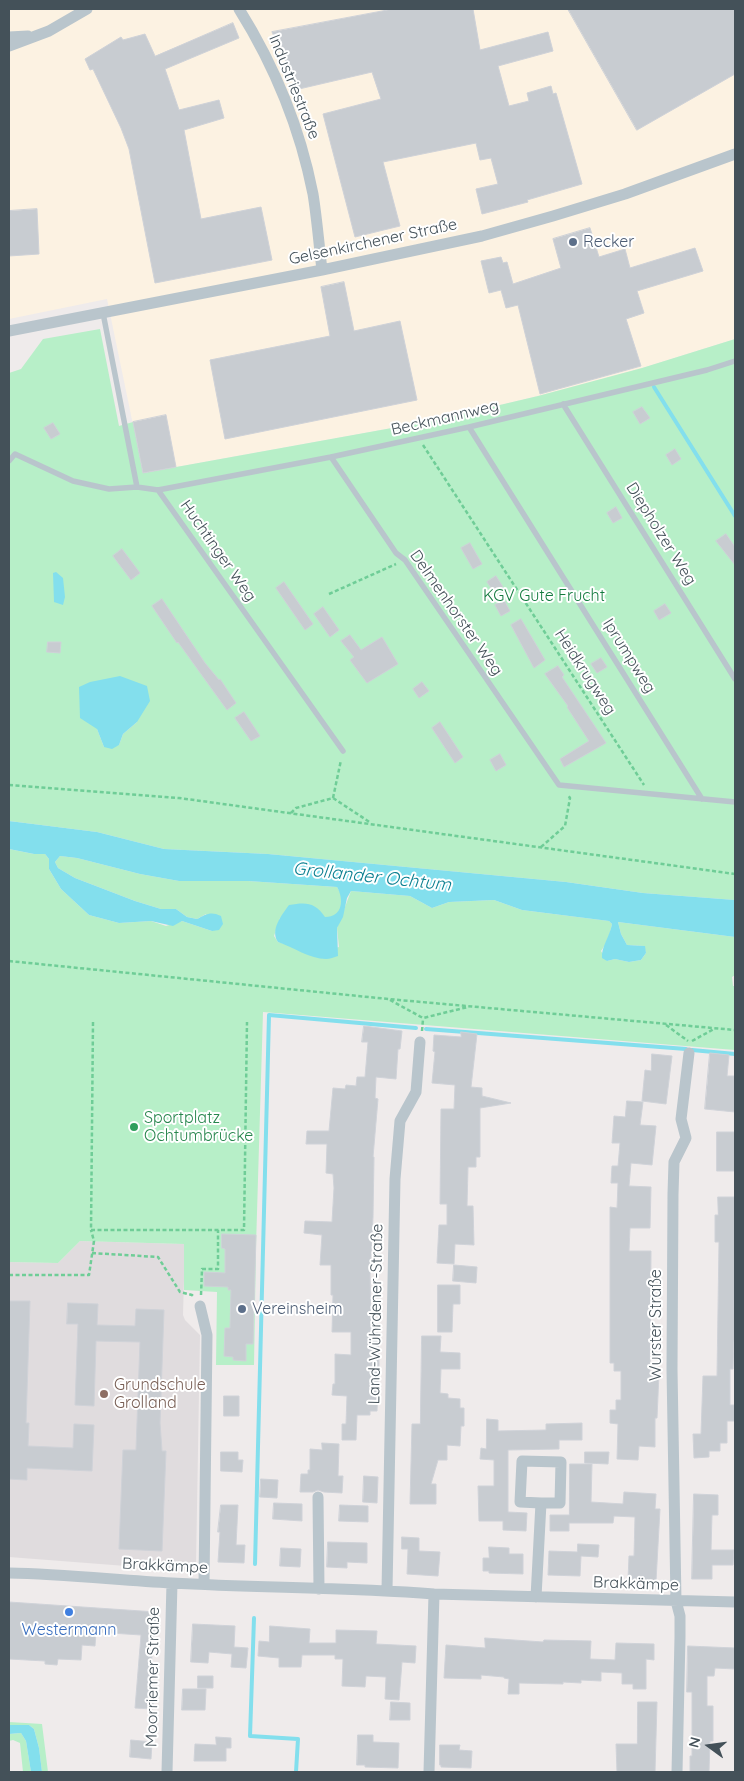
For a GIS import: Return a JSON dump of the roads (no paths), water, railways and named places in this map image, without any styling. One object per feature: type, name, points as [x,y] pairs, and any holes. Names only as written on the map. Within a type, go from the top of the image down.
[{"type":"street","points":[[9,46],[60,26],[87,9]]},
{"type":"street","name":"Industriestraße","points":[[239,9],[271,65],[297,133],[312,193],[322,270]]},
{"type":"street","points":[[9,38],[37,36]]},
{"type":"street","name":"Gelsenkirchener Straße","points":[[9,331],[322,270],[482,236],[625,194],[735,154]]},
{"type":"street","name":"Land-Wührdener-Straße","points":[[387,1590],[395,1179],[400,1121],[416,1092],[420,1042]]},
{"type":"street","name":"Wurster Straße","points":[[678,1772],[680,1616],[676,1601],[672,1369],[673,1194],[674,1162],[686,1138],[681,1119],[689,1053]]},
{"type":"street","points":[[200,1306],[207,1335],[204,1584]]},
{"type":"street","points":[[522,1461],[561,1462],[560,1503],[541,1503],[520,1502],[522,1461]]},
{"type":"street","points":[[318,1497],[320,1589]]},
{"type":"street","points":[[536,1597],[541,1503]]},
{"type":"street","name":"Brakkämpe","points":[[9,1573],[59,1574],[172,1583],[387,1590],[434,1594],[735,1602]]},
{"type":"street","name":"Moorriemer Straße","points":[[167,1772],[172,1583]]},
{"type":"street","points":[[429,1772],[434,1594]]},
{"type":"lane","points":[[103,312],[137,487]]},
{"type":"lane","name":"Beckmannweg","points":[[158,490],[331,457],[469,427],[707,370],[735,361]]},
{"type":"lane","name":"Diepholzer Weg","points":[[563,404],[735,679]]},
{"type":"lane","name":"Iprumpweg","points":[[469,427],[702,799]]},
{"type":"lane","points":[[9,461],[16,454],[72,481],[109,488],[137,487],[158,490]]},
{"type":"lane","name":"Delmenhorster Weg","points":[[331,457],[396,553],[405,560],[560,785],[702,799]]},
{"type":"lane","name":"Huchtinger Weg","points":[[158,490],[343,751]]},
{"type":"lane","points":[[702,799],[735,802]]},
{"type":"water","points":[[56,572],[63,578],[65,597],[63,605],[54,602],[53,573]]},
{"type":"water","points":[[120,676],[147,686],[150,701],[137,722],[123,734],[119,745],[112,749],[104,747],[97,729],[80,718],[79,687],[90,682]]},
{"type":"water","name":"Grollander Ochtum","points":[[9,821],[97,832],[164,849],[268,854],[566,882],[643,893],[735,900],[735,937],[618,922],[621,934],[627,945],[645,946],[646,953],[641,960],[629,962],[615,959],[607,961],[602,958],[602,954],[612,924],[609,921],[522,910],[494,900],[449,902],[432,908],[410,896],[351,891],[347,898],[343,917],[337,928],[338,956],[328,959],[320,958],[278,942],[275,933],[276,928],[289,905],[310,904],[318,908],[325,917],[335,914],[339,911],[341,902],[337,887],[248,881],[179,881],[140,874],[77,858],[60,856],[55,862],[58,868],[75,878],[161,909],[176,909],[187,917],[197,919],[209,914],[217,914],[221,916],[223,924],[219,930],[212,931],[182,921],[173,926],[151,921],[119,923],[89,915],[61,889],[49,869],[49,859],[45,854],[34,854],[9,849]]},
{"type":"water","points":[[9,1725],[29,1725],[34,1729],[42,1772],[31,1772],[26,1741],[21,1733],[9,1734]]},
{"type":"waterway","points":[[654,387],[735,516]]},
{"type":"waterway","points":[[255,1564],[269,1015],[416,1028]]},
{"type":"waterway","points":[[426,1029],[686,1049]]},
{"type":"waterway","points":[[692,1050],[735,1054]]},
{"type":"waterway","points":[[254,1618],[250,1736],[298,1739],[296,1772]]},
{"type":"place","name":"Recker","points":[[573,242]]},
{"type":"place","name":"Sportplatz Ochtumbrücke","points":[[134,1127]]},
{"type":"place","name":"Vereinsheim","points":[[242,1309]]},
{"type":"place","name":"Grundschule Grolland","points":[[104,1394]]},
{"type":"place","name":"Westermann","points":[[69,1612]]},
{"type":"park label","name":"KGV Gute Frucht","points":[[544,596]]}]
